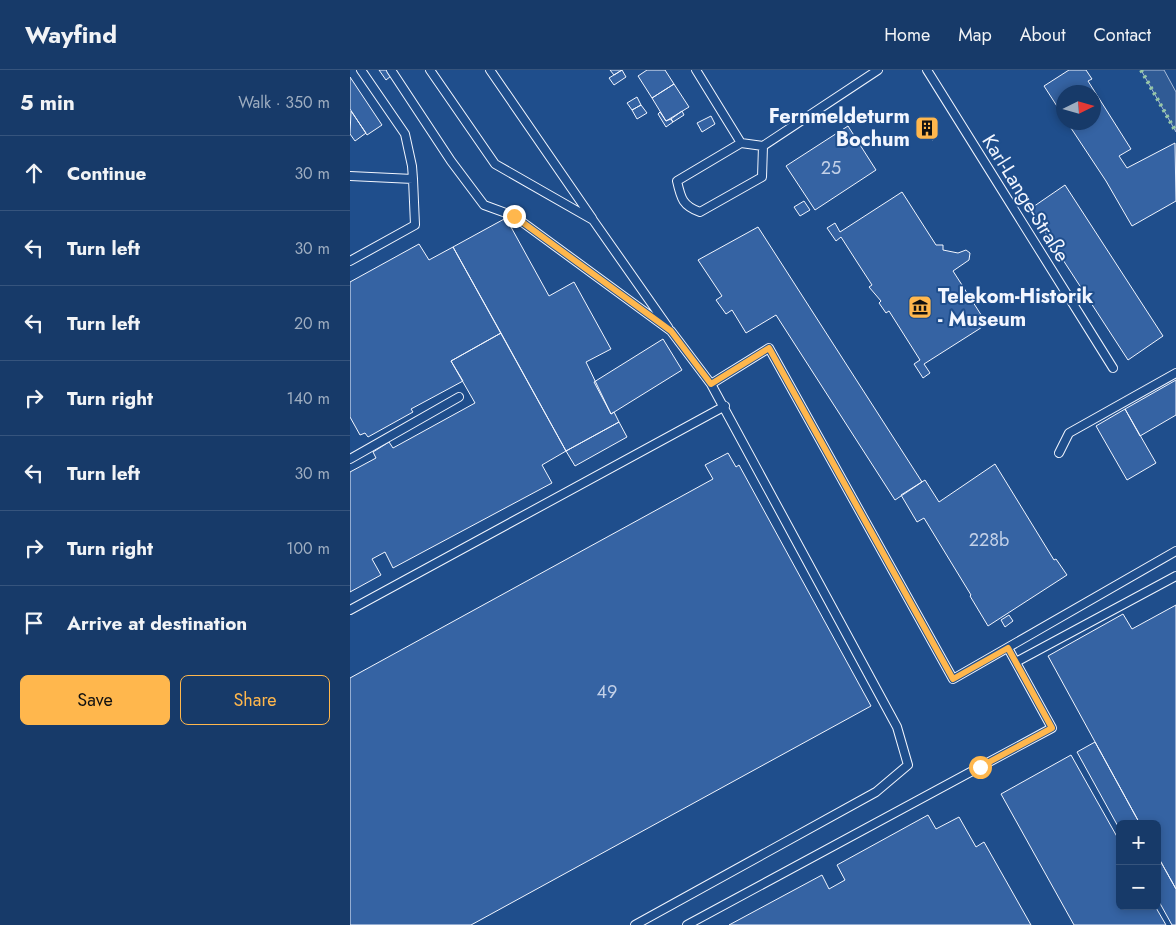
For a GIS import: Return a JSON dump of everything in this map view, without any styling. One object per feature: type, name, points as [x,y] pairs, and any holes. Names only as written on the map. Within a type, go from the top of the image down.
[{"type":"lane","points":[[350,261],[415,225],[412,166],[405,134],[361,70]]},
{"type":"lane","points":[[391,70],[451,161],[484,205],[514,216],[671,331]]},
{"type":"lane","points":[[430,70],[495,164],[593,220]]},
{"type":"lane","points":[[490,70],[593,220],[725,406],[897,727],[908,765],[876,792],[635,925]]},
{"type":"lane","points":[[696,70],[741,143]]},
{"type":"lane","points":[[762,146],[762,177],[700,212],[688,208],[680,195],[677,180],[741,143],[762,146],[878,70]]},
{"type":"lane","name":"Karl-Lange-Straße","points":[[927,70],[1113,368]]},
{"type":"lane","points":[[350,176],[412,179]]},
{"type":"lane","points":[[711,384],[769,348],[953,679],[1176,551]]},
{"type":"lane","points":[[1059,453],[1069,433],[1176,373]]},
{"type":"lane","points":[[350,459],[459,397]]},
{"type":"lane","points":[[350,610],[725,406]]},
{"type":"lane","points":[[1016,662],[1176,576]]},
{"type":"lane","points":[[687,925],[1052,728],[1008,648]]},
{"type":"shaded area","points":[[1141,70],[1164,70],[1176,92],[1176,132]]},
{"type":"building","points":[[379,70],[387,70],[391,76],[386,80]]},
{"type":"building","points":[[610,70],[622,70],[614,75]]},
{"type":"building","points":[[622,70],[626,77],[614,85],[609,78]]},
{"type":"building","points":[[647,70],[665,70],[674,84],[652,98],[638,76]]},
{"type":"building","points":[[1069,70],[1086,70],[1092,79],[1088,81],[1091,85],[1056,85],[1056,105],[1044,86]]},
{"type":"building","points":[[350,77],[382,125],[367,135],[350,109]]},
{"type":"building","points":[[674,84],[689,107],[666,121],[652,98]]},
{"type":"building","points":[[637,97],[641,105],[632,110],[627,103]]},
{"type":"building","points":[[1101,102],[1131,149],[1119,156],[1127,168],[1175,143],[1176,201],[1132,226],[1106,181],[1072,130],[1101,130]]},
{"type":"building","points":[[641,105],[647,113],[637,119],[632,110]]},
{"type":"building","points":[[351,111],[366,133],[355,141],[350,134]]},
{"type":"building","points":[[682,111],[684,115],[673,122],[671,119]]},
{"type":"building","points":[[660,112],[666,121],[671,119],[673,122],[666,127],[658,114]]},
{"type":"building","points":[[711,116],[715,124],[702,132],[697,123]]},
{"type":"building","name":"Fernmeldeturm Bochum","points":[[927,121],[935,129],[927,137],[919,129]]},
{"type":"building","points":[[848,126],[876,170],[815,210],[786,166]]},
{"type":"building","points":[[934,132],[937,137],[932,140],[929,136]]},
{"type":"building","points":[[1065,185],[1163,336],[1128,360],[1030,209]]},
{"type":"building","points":[[902,192],[936,245],[943,245],[943,250],[958,253],[966,250],[970,253],[969,260],[953,271],[987,324],[924,364],[930,373],[923,378],[914,364],[920,360],[889,311],[886,313],[879,303],[881,301],[869,287],[872,285],[841,237],[836,241],[827,228],[835,223],[840,232]]},
{"type":"building","points":[[804,201],[810,210],[800,216],[794,207]]},
{"type":"building","points":[[506,218],[549,296],[574,282],[611,349],[586,362],[611,414],[614,412],[619,422],[566,451],[453,247]]},
{"type":"building","points":[[758,227],[922,482],[895,500],[776,315],[746,333],[732,310],[726,314],[716,300],[722,296],[698,260]]},
{"type":"building","points":[[419,244],[429,260],[453,247],[501,333],[451,361],[463,381],[411,409],[413,412],[368,437],[365,433],[360,435],[350,417],[350,282]]},
{"type":"building","points":[[501,333],[566,451],[542,465],[552,483],[393,568],[385,552],[372,559],[381,575],[350,592],[350,472],[376,458],[373,452],[389,442],[393,448],[475,403],[451,361]]},
{"type":"building","points":[[663,339],[682,370],[611,414],[594,382]]},
{"type":"building","points":[[1176,380],[1176,415],[1140,436],[1125,409]]},
{"type":"building","points":[[1125,409],[1156,463],[1127,480],[1096,426]]},
{"type":"building","points":[[619,422],[627,437],[575,466],[566,451]]},
{"type":"building","points":[[728,453],[736,467],[739,465],[871,706],[471,925],[350,925],[350,678],[713,479],[705,465]]},
{"type":"building","points":[[995,464],[1054,560],[1056,559],[1067,575],[988,626],[924,518],[917,522],[901,495],[925,480],[939,502]]},
{"type":"building","points":[[1176,605],[1176,889],[1161,862],[1161,820],[1138,820],[1048,656],[1123,614],[1132,629]]},
{"type":"building","points":[[1009,615],[1013,621],[1005,627],[1001,620]]},
{"type":"building","points":[[1095,742],[1138,820],[1116,820],[1116,823],[1077,752]]},
{"type":"building","points":[[1071,755],[1116,835],[1116,910],[1157,910],[1166,925],[1074,925],[1001,794]]},
{"type":"building","points":[[928,815],[936,829],[959,817],[976,847],[984,842],[1031,925],[729,925],[822,875],[829,889],[845,880],[837,865]]},
{"type":"building","points":[[1161,862],[1176,889],[1176,925],[1172,925],[1161,905]]},
{"type":"hedge","points":[[1141,70],[1176,132]]},
{"type":"place","name":"Fernmeldeturm Bochum","points":[[927,128]]},
{"type":"place","name":"Telekom-Historik - Museum","points":[[920,307]]},
{"type":"route","points":[[514,216],[671,331],[711,384],[769,348],[953,679],[1008,648],[1052,728],[980,767]]}]
